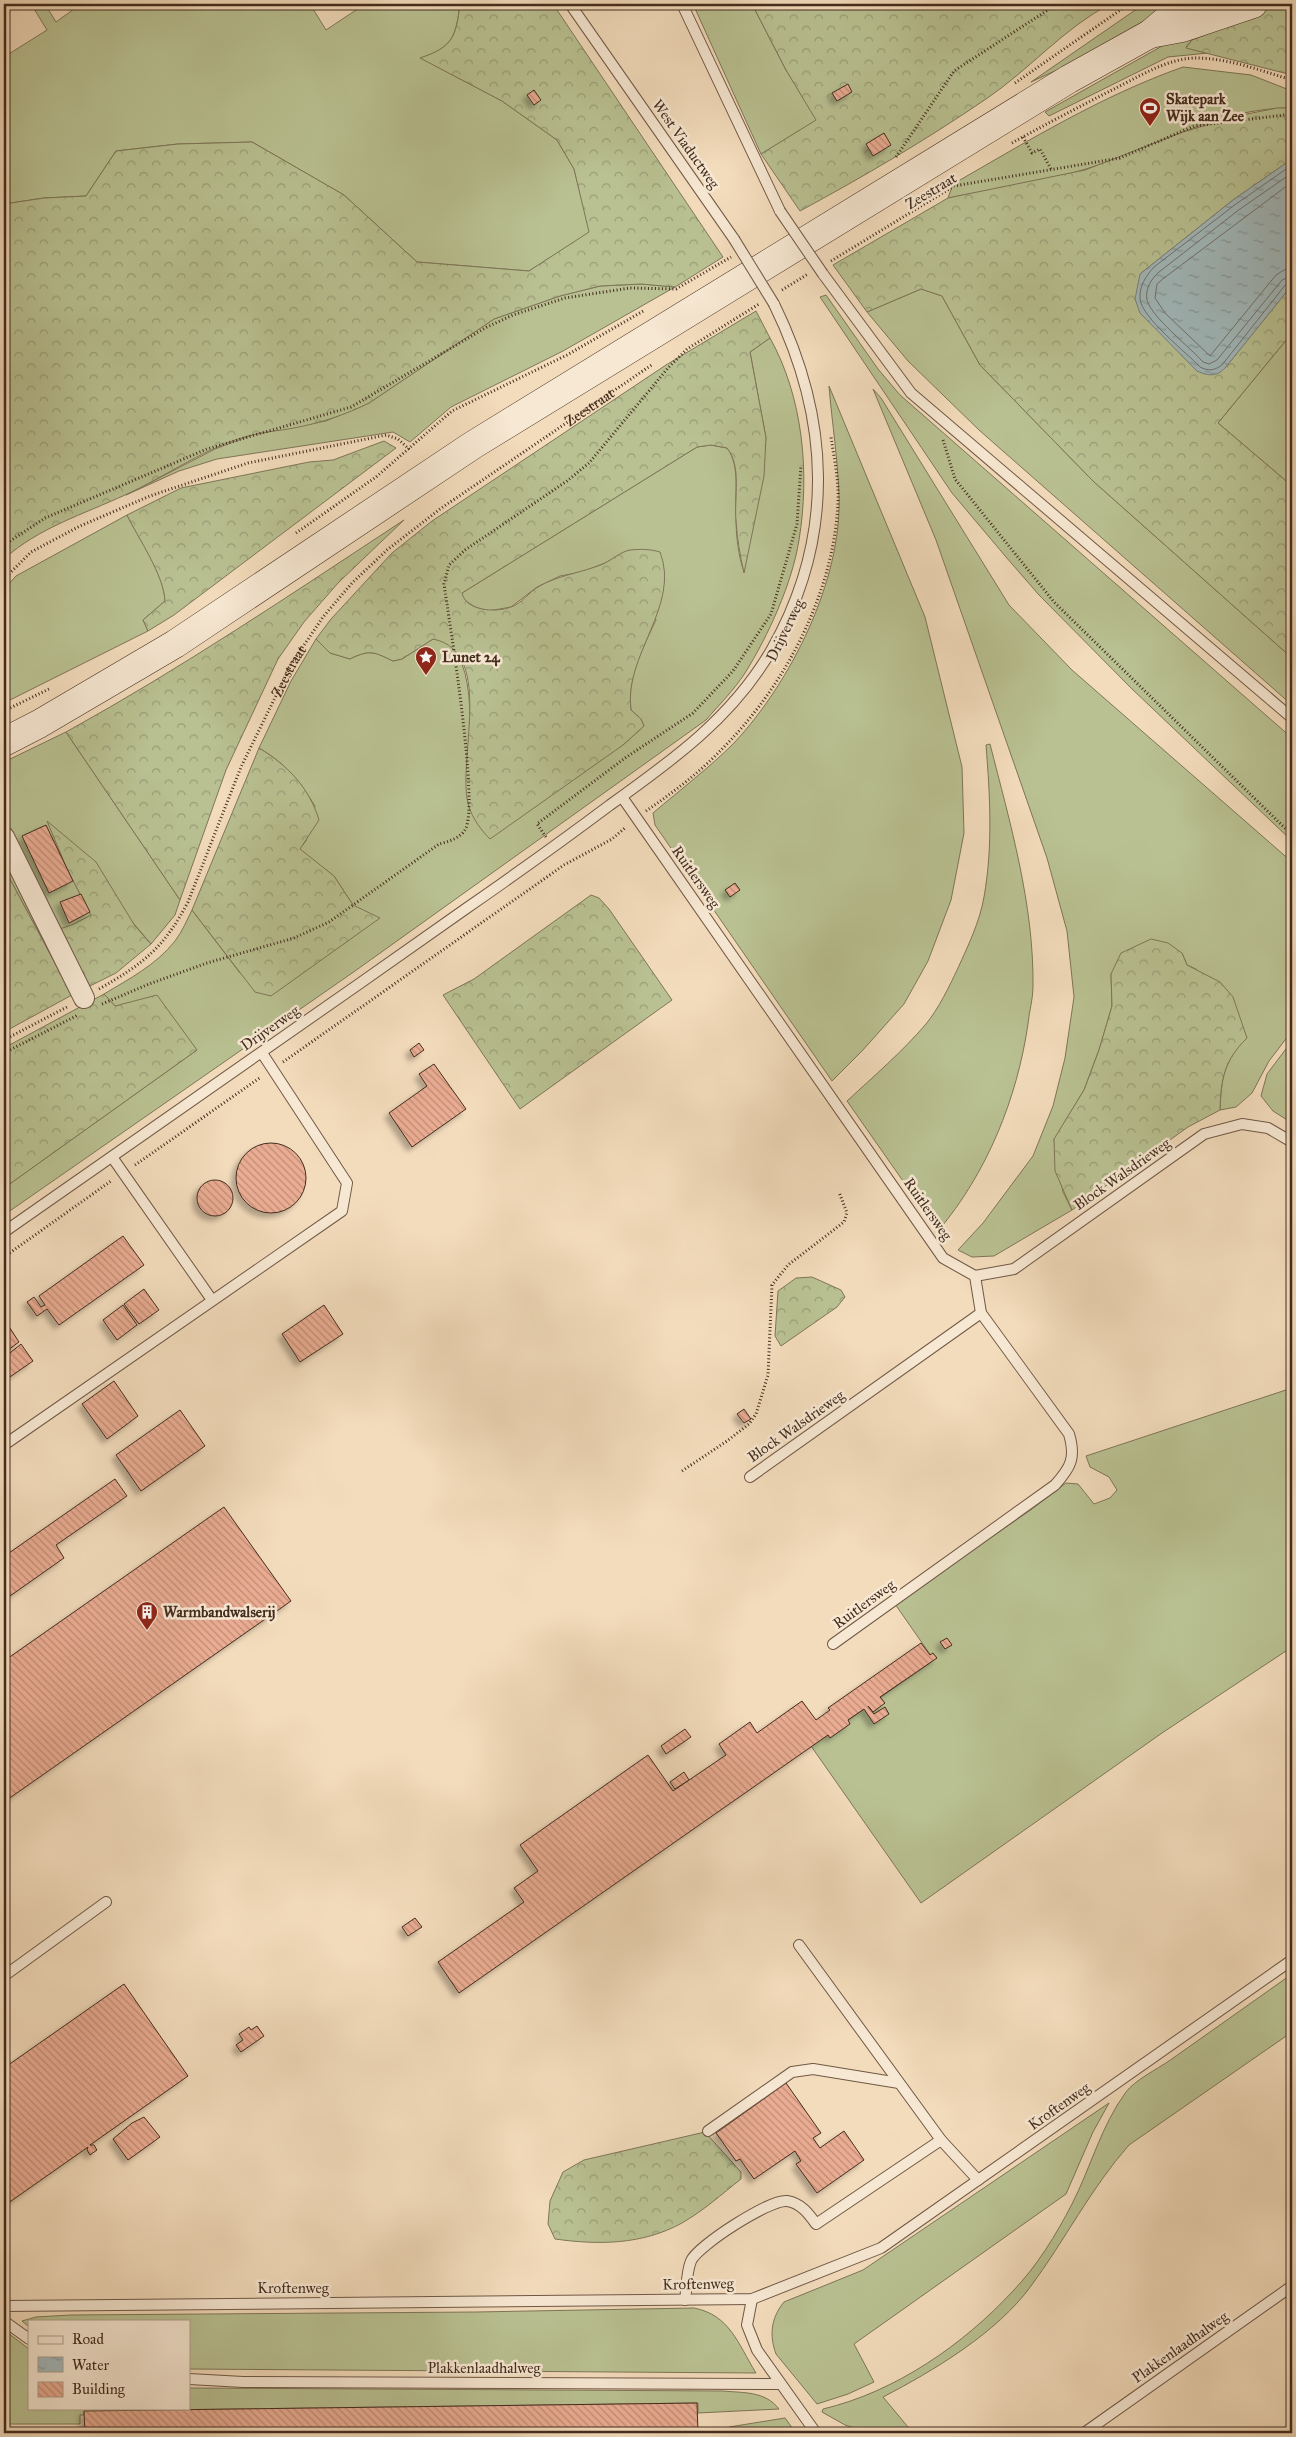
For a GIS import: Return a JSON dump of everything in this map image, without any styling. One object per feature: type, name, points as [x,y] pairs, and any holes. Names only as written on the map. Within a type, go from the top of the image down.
[{"type":"main road","name":"Zeestraat","points":[[4,742],[39,724],[175,644],[472,445],[1061,84],[1150,34],[1185,4]]},
{"type":"main road","name":"Zeestraat","points":[[1150,34],[1182,28],[1253,4]]},
{"type":"street","points":[[4,837],[89,1005]]},
{"type":"lane","name":"West Viaductweg","points":[[570,4],[734,239],[769,302]]},
{"type":"lane","points":[[682,4],[780,211],[912,393],[1292,718]]},
{"type":"lane","name":"Drijverweg","points":[[4,1232],[553,848],[698,739],[740,696],[757,674],[787,621],[802,579],[816,522],[819,493],[817,440],[812,407],[798,356],[769,302]]},
{"type":"lane","name":"Ruitlersweg","points":[[622,797],[943,1258],[975,1276],[981,1313],[1069,1434],[1074,1450],[1069,1469],[1055,1485],[833,1644]]},
{"type":"lane","points":[[4,1445],[342,1211],[346,1184],[262,1052]]},
{"type":"lane","name":"Block Walsdrieweg","points":[[975,1276],[1014,1269],[1204,1134],[1242,1124],[1268,1128],[1292,1142]]},
{"type":"lane","points":[[112,1156],[212,1300]]},
{"type":"lane","name":"Block Walsdrieweg","points":[[750,1476],[981,1313]]},
{"type":"lane","points":[[4,1976],[106,1902]]},
{"type":"lane","points":[[799,1945],[940,2140],[978,2180]]},
{"type":"lane","name":"Kroftenweg","points":[[4,2306],[752,2299],[881,2248],[1292,1960]]},
{"type":"lane","points":[[708,2131],[792,2072],[813,2069],[899,2083]]},
{"type":"lane","points":[[685,2300],[691,2260],[698,2251],[756,2210],[786,2201],[804,2208],[816,2224],[940,2140]]},
{"type":"lane","name":"Plakkenlaadhalweg","points":[[1084,2433],[1292,2286]]},
{"type":"lane","points":[[752,2299],[747,2325],[757,2350],[816,2433]]},
{"type":"lane","points":[[4,2320],[28,2339]]},
{"type":"lane","name":"Plakkenlaadhalweg","points":[[190,2379],[243,2382],[780,2384]]},
{"type":"path","points":[[894,161],[954,71],[1057,4]]},
{"type":"path","points":[[1008,146],[1171,62],[1198,58],[1241,64],[1292,80]]},
{"type":"path","points":[[781,291],[821,270],[954,186],[1120,158],[1194,126],[1292,114]]},
{"type":"path","points":[[1023,137],[1032,154],[1040,149],[1052,169]]},
{"type":"path","points":[[4,545],[44,518],[207,448],[351,407],[487,327],[513,315],[565,298],[630,288],[676,289],[735,255]]},
{"type":"path","points":[[4,1053],[89,1005],[207,963],[294,938],[328,922],[439,844],[455,838],[465,829],[469,815],[462,713],[444,584],[449,565],[484,536],[567,481],[589,463],[668,368],[687,350],[769,302]]},
{"type":"path","name":"Zeestraat","points":[[4,1040],[89,1005],[166,939],[188,902],[241,767],[292,663],[323,618],[352,583],[387,550],[440,509],[657,361]]},
{"type":"path","points":[[935,413],[955,479],[1054,602],[1292,835]]},
{"type":"path","name":"Drijverweg","points":[[802,458],[797,524],[771,614],[733,671],[693,713],[625,758],[537,824],[564,865],[612,839],[675,790],[720,751],[770,690],[802,632],[821,587],[834,541],[838,501],[831,434]]},
{"type":"path","points":[[4,579],[30,552],[80,526],[150,496],[248,463],[386,435],[398,439],[410,450]]},
{"type":"path","points":[[682,1471],[727,1441],[749,1424],[756,1414],[768,1375],[772,1285],[788,1265],[844,1222],[847,1213],[839,1192]]},
{"type":"green space","points":[[31,4],[45,4],[56,22],[81,4],[310,4],[326,30],[365,4],[460,4],[457,24],[451,39],[440,49],[421,58],[502,101],[557,140],[574,169],[590,232],[529,271],[417,262],[344,195],[252,142],[178,144],[116,151],[86,196],[44,198],[4,204],[4,57],[47,30]]},
{"type":"green space","points":[[460,4],[553,4],[723,257],[675,287],[641,284],[600,286],[560,296],[494,319],[369,403],[323,421],[257,434],[219,446],[125,495],[46,530],[17,548],[4,559],[4,204],[44,198],[86,196],[116,151],[178,144],[252,142],[344,195],[417,262],[529,271],[589,232],[574,169],[557,140],[502,101],[420,58],[440,50],[451,39],[457,25]]},
{"type":"green space","points":[[693,4],[752,4],[786,70],[817,120],[761,154]]},
{"type":"green space","points":[[752,4],[1110,4],[1077,25],[1002,88],[986,99],[894,158],[800,211],[761,154],[816,120],[786,70]]},
{"type":"green space","points":[[1144,4],[1174,4],[1059,69],[1031,82]]},
{"type":"green space","points":[[1264,4],[1281,4],[1192,40],[1186,47],[1208,53],[1168,57],[1049,116],[1045,112],[1162,46],[1160,44]]},
{"type":"green space","points":[[1281,4],[1292,4],[1292,75],[1186,48],[1192,40]]},
{"type":"green space","points":[[1183,67],[1251,75],[1292,91],[1292,108],[1265,109],[1239,114],[1187,130],[1111,160],[1069,174],[948,198],[953,184],[1037,136],[1123,91]]},
{"type":"green space","points":[[1277,108],[1292,108],[1292,159],[1233,200],[1140,274],[1179,352],[1197,371],[1225,368],[1292,285],[1292,333],[1218,423],[1292,486],[1292,658],[1093,481],[980,365],[942,296],[921,289],[867,312],[833,265],[948,198],[1085,170],[1183,132],[1237,116]]},
{"type":"green space","points":[[642,284],[675,287],[563,351],[451,407],[410,442],[393,432],[217,459],[179,471],[126,495],[215,449],[252,435],[326,421],[369,403],[494,319],[560,296],[600,286]]},
{"type":"green space","points":[[921,289],[942,296],[980,365],[1093,481],[1292,658],[1292,705],[979,430],[908,361],[867,312]]},
{"type":"green space","points":[[826,295],[878,369],[900,395],[1292,738],[1292,841],[1131,688],[1039,595],[1006,557],[952,493],[820,297]]},
{"type":"green space","points":[[756,311],[770,338],[750,352],[766,438],[764,476],[744,573],[736,527],[736,473],[732,455],[727,448],[711,445],[697,447],[462,593],[469,604],[475,607],[490,610],[504,609],[518,603],[535,589],[546,583],[603,564],[630,550],[653,550],[660,552],[664,572],[663,592],[658,611],[635,670],[631,690],[631,710],[641,719],[644,726],[623,745],[490,839],[483,832],[469,807],[466,788],[466,764],[470,712],[469,687],[464,665],[452,648],[433,639],[402,659],[393,661],[376,654],[367,653],[350,659],[330,653],[316,639],[331,619],[392,553],[432,521],[666,365]]},
{"type":"green space","points":[[1292,333],[1292,486],[1218,423]]},
{"type":"green space","points":[[770,338],[790,385],[797,410],[801,436],[804,488],[799,540],[796,557],[785,592],[754,658],[741,679],[706,720],[355,971],[4,1215],[4,1188],[197,1050],[115,1006],[104,994],[142,971],[168,950],[180,934],[192,910],[240,973],[353,905],[334,876],[299,849],[306,841],[315,806],[291,773],[277,760],[259,748],[291,681],[316,639],[330,653],[350,659],[362,654],[372,653],[393,661],[402,659],[433,639],[447,643],[458,656],[465,674],[469,695],[469,806],[623,745],[644,726],[641,719],[631,710],[631,687],[637,664],[656,620],[627,551],[605,563],[582,572],[560,576],[537,587],[511,607],[488,611],[475,607],[463,599],[462,593],[697,447],[711,445],[727,448],[734,463],[737,538],[744,572],[766,438],[750,352]]},
{"type":"green space","points":[[829,386],[925,617],[962,767],[964,833],[951,900],[928,961],[904,1004],[832,1081],[655,825],[653,813],[734,743],[775,690],[809,628],[822,595],[832,561],[838,528],[839,496]]},
{"type":"green space","points":[[873,389],[881,398],[1009,605],[1072,670],[1292,862],[1292,1031],[1269,1061],[1252,1093],[1236,1107],[1220,1110],[1221,1088],[1225,1070],[1233,1054],[1247,1037],[1196,969],[1187,965],[1182,953],[1111,974],[1112,1006],[1099,1050],[1084,1090],[1054,1140],[1063,1192],[1072,1210],[994,1256],[972,1257],[958,1250],[983,1223],[1033,1156],[1053,1106],[1065,1058],[1074,997],[1067,931],[1047,858],[936,540]]},
{"type":"green space","points":[[384,441],[396,448],[174,615],[148,631],[143,620],[165,601],[164,591],[150,557],[127,515],[181,488],[309,462],[333,460]]},
{"type":"green space","points":[[127,515],[156,568],[164,591],[165,601],[143,620],[148,631],[4,703],[4,589],[16,576]]},
{"type":"green space","points":[[404,520],[338,583],[304,622],[278,659],[226,770],[180,900],[66,732],[195,656]]},
{"type":"green space","points":[[66,732],[180,900],[175,915],[151,944],[48,822],[67,869],[91,915],[74,924],[72,995],[4,868],[4,762]]},
{"type":"green space","points":[[990,744],[1013,834],[1025,894],[1030,925],[1033,987],[1023,1052],[1008,1107],[985,1160],[971,1185],[938,1231],[847,1101],[898,1054],[931,1018],[958,968],[973,933],[982,906],[989,859],[986,745]]},
{"type":"green space","points":[[259,748],[279,762],[296,778],[315,808],[319,820],[300,849],[334,876],[353,905],[380,918],[271,996],[255,992],[192,910]]},
{"type":"green space","points":[[47,821],[96,862],[135,926],[151,944],[116,973],[88,987],[57,930],[91,915],[67,869]]},
{"type":"green space","points":[[4,868],[72,995],[4,1032]]},
{"type":"green space","points":[[591,895],[599,898],[609,909],[672,1000],[520,1109],[443,995],[474,979]]},
{"type":"green space","points":[[1151,939],[1168,943],[1182,953],[1187,965],[1220,982],[1233,997],[1247,1038],[1233,1054],[1225,1071],[1221,1088],[1220,1110],[1188,1127],[1072,1210],[1055,1171],[1054,1139],[1084,1090],[1099,1050],[1112,1006],[1111,974],[1121,953]]},
{"type":"green space","points":[[104,994],[115,1006],[157,995],[197,1050],[4,1188],[4,1048]]},
{"type":"green space","points":[[1292,1041],[1292,1123],[1273,1111],[1261,1096],[1267,1074]]},
{"type":"green space","points":[[812,1277],[841,1290],[845,1297],[837,1307],[781,1346],[775,1336],[778,1291],[796,1278]]},
{"type":"green space","points":[[1292,1388],[1292,1647],[1162,1733],[921,1903],[811,1746],[934,1660],[895,1604],[1032,1509],[1066,1483],[1078,1484],[1094,1504],[1110,1498],[1117,1490],[1109,1477],[1090,1467],[1086,1456]]},
{"type":"green space","points":[[1292,1974],[1292,2032],[1129,2145],[1090,2196],[1031,2286],[1001,2320],[943,2363],[883,2397],[913,2433],[864,2431],[845,2425],[822,2412],[823,2409],[876,2391],[926,2364],[950,2348],[993,2311],[1030,2271],[1053,2239],[1079,2190],[1110,2119],[1126,2092],[1140,2079],[1169,2061]]},
{"type":"green space","points":[[1109,2103],[1093,2132],[1066,2194],[854,2344],[874,2382],[848,2394],[817,2404],[776,2354],[772,2340],[772,2327],[776,2314],[784,2302],[863,2270]]},
{"type":"green space","points":[[705,2132],[741,2172],[741,2179],[697,2213],[667,2230],[651,2236],[620,2242],[587,2242],[555,2239],[548,2224],[550,2201],[563,2172],[584,2160]]},
{"type":"green space","points":[[694,2308],[716,2317],[725,2324],[732,2332],[756,2373],[190,2369],[190,2320],[28,2320],[28,2326],[22,2321],[36,2317],[71,2315],[476,2312]]},
{"type":"green space","points":[[4,2330],[28,2348],[28,2410],[161,2410],[84,2411],[84,2415],[80,2415],[80,2424],[4,2424]]},
{"type":"green space","points":[[190,2388],[723,2391],[761,2396],[779,2409],[698,2413],[698,2403],[190,2410]]},
{"type":"green space","points":[[785,2418],[796,2433],[730,2433],[729,2427]]},
{"type":"water","points":[[1292,159],[1292,285],[1225,368],[1212,375],[1197,371],[1140,313],[1135,299],[1140,274],[1233,200]]},
{"type":"building","points":[[848,84],[852,92],[837,101],[832,93]]},
{"type":"building","points":[[534,90],[541,100],[534,105],[527,95]]},
{"type":"building","points":[[884,133],[891,145],[873,156],[866,144]]},
{"type":"building","points":[[46,825],[73,881],[49,893],[22,836]]},
{"type":"building","points":[[735,883],[740,890],[730,897],[725,890]]},
{"type":"building","points":[[81,894],[90,912],[69,923],[60,902]]},
{"type":"building","points":[[419,1043],[424,1050],[414,1057],[410,1050]]},
{"type":"building","points":[[434,1064],[466,1109],[412,1147],[389,1113],[427,1086],[419,1074]]},
{"type":"building","points":[[278,1143],[291,1149],[300,1158],[304,1164],[306,1178],[304,1192],[296,1203],[285,1211],[264,1213],[257,1211],[246,1203],[238,1192],[236,1171],[238,1164],[246,1153],[257,1145]]},
{"type":"building","points":[[215,1180],[228,1185],[233,1198],[228,1211],[215,1216],[202,1211],[197,1198],[202,1185]]},
{"type":"building","points":[[123,1236],[144,1265],[59,1325],[47,1309],[37,1316],[27,1302],[34,1297],[41,1307],[45,1305],[39,1296]]},
{"type":"building","points":[[144,1289],[159,1310],[139,1324],[124,1304]]},
{"type":"building","points":[[123,1305],[137,1325],[117,1340],[103,1320]]},
{"type":"building","points":[[324,1305],[343,1334],[300,1362],[282,1334]]},
{"type":"building","points":[[8,1325],[19,1342],[8,1350],[4,1344],[4,1328]]},
{"type":"building","points":[[4,1344],[10,1353],[21,1344],[33,1361],[4,1381]]},
{"type":"building","points":[[114,1381],[138,1416],[107,1439],[82,1404]]},
{"type":"building","points":[[744,1409],[751,1419],[744,1423],[737,1414]]},
{"type":"building","points":[[180,1410],[205,1446],[141,1491],[116,1455]]},
{"type":"building","points":[[115,1479],[127,1496],[56,1545],[64,1558],[10,1596],[4,1587],[4,1545],[9,1553]]},
{"type":"building","name":"Warmbandwalserij","points":[[224,1507],[291,1601],[4,1802],[4,1661]]},
{"type":"building","points":[[947,1638],[952,1645],[945,1649],[940,1642]]},
{"type":"building","points":[[921,1643],[930,1655],[933,1653],[937,1658],[880,1697],[885,1703],[873,1712],[868,1706],[874,1714],[885,1707],[889,1714],[874,1724],[864,1709],[848,1720],[850,1724],[830,1738],[828,1735],[459,1993],[438,1962],[524,1902],[514,1888],[538,1871],[520,1845],[648,1755],[673,1791],[726,1755],[719,1744],[750,1722],[757,1733],[802,1701],[816,1720],[830,1710],[828,1708]]},
{"type":"building","points":[[685,1729],[691,1737],[666,1754],[661,1746]]},
{"type":"building","points":[[684,1772],[689,1780],[675,1789],[670,1782]]},
{"type":"building","points":[[415,1918],[422,1927],[408,1936],[402,1927]]},
{"type":"building","points":[[124,1984],[188,2076],[90,2145],[94,2145],[97,2150],[90,2155],[87,2150],[88,2147],[4,2206],[4,2068]]},
{"type":"building","points":[[257,2026],[264,2036],[241,2052],[236,2045],[243,2040],[239,2034],[249,2027],[251,2030]]},
{"type":"building","points":[[786,2083],[821,2133],[813,2138],[820,2148],[844,2131],[864,2160],[817,2193],[796,2164],[801,2161],[795,2151],[754,2179],[740,2159],[736,2161],[716,2133]]},
{"type":"building","points":[[144,2117],[160,2137],[128,2160],[113,2139],[132,2123]]},
{"type":"building","points":[[697,2403],[698,2433],[85,2433],[84,2411]]},
{"type":"place","name":"Skatepark Wijk aan Zee","points":[[1150,127]]},
{"type":"place","name":"Lunet 24","points":[[426,676]]},
{"type":"place","name":"Warmbandwalserij","points":[[147,1631]]}]
